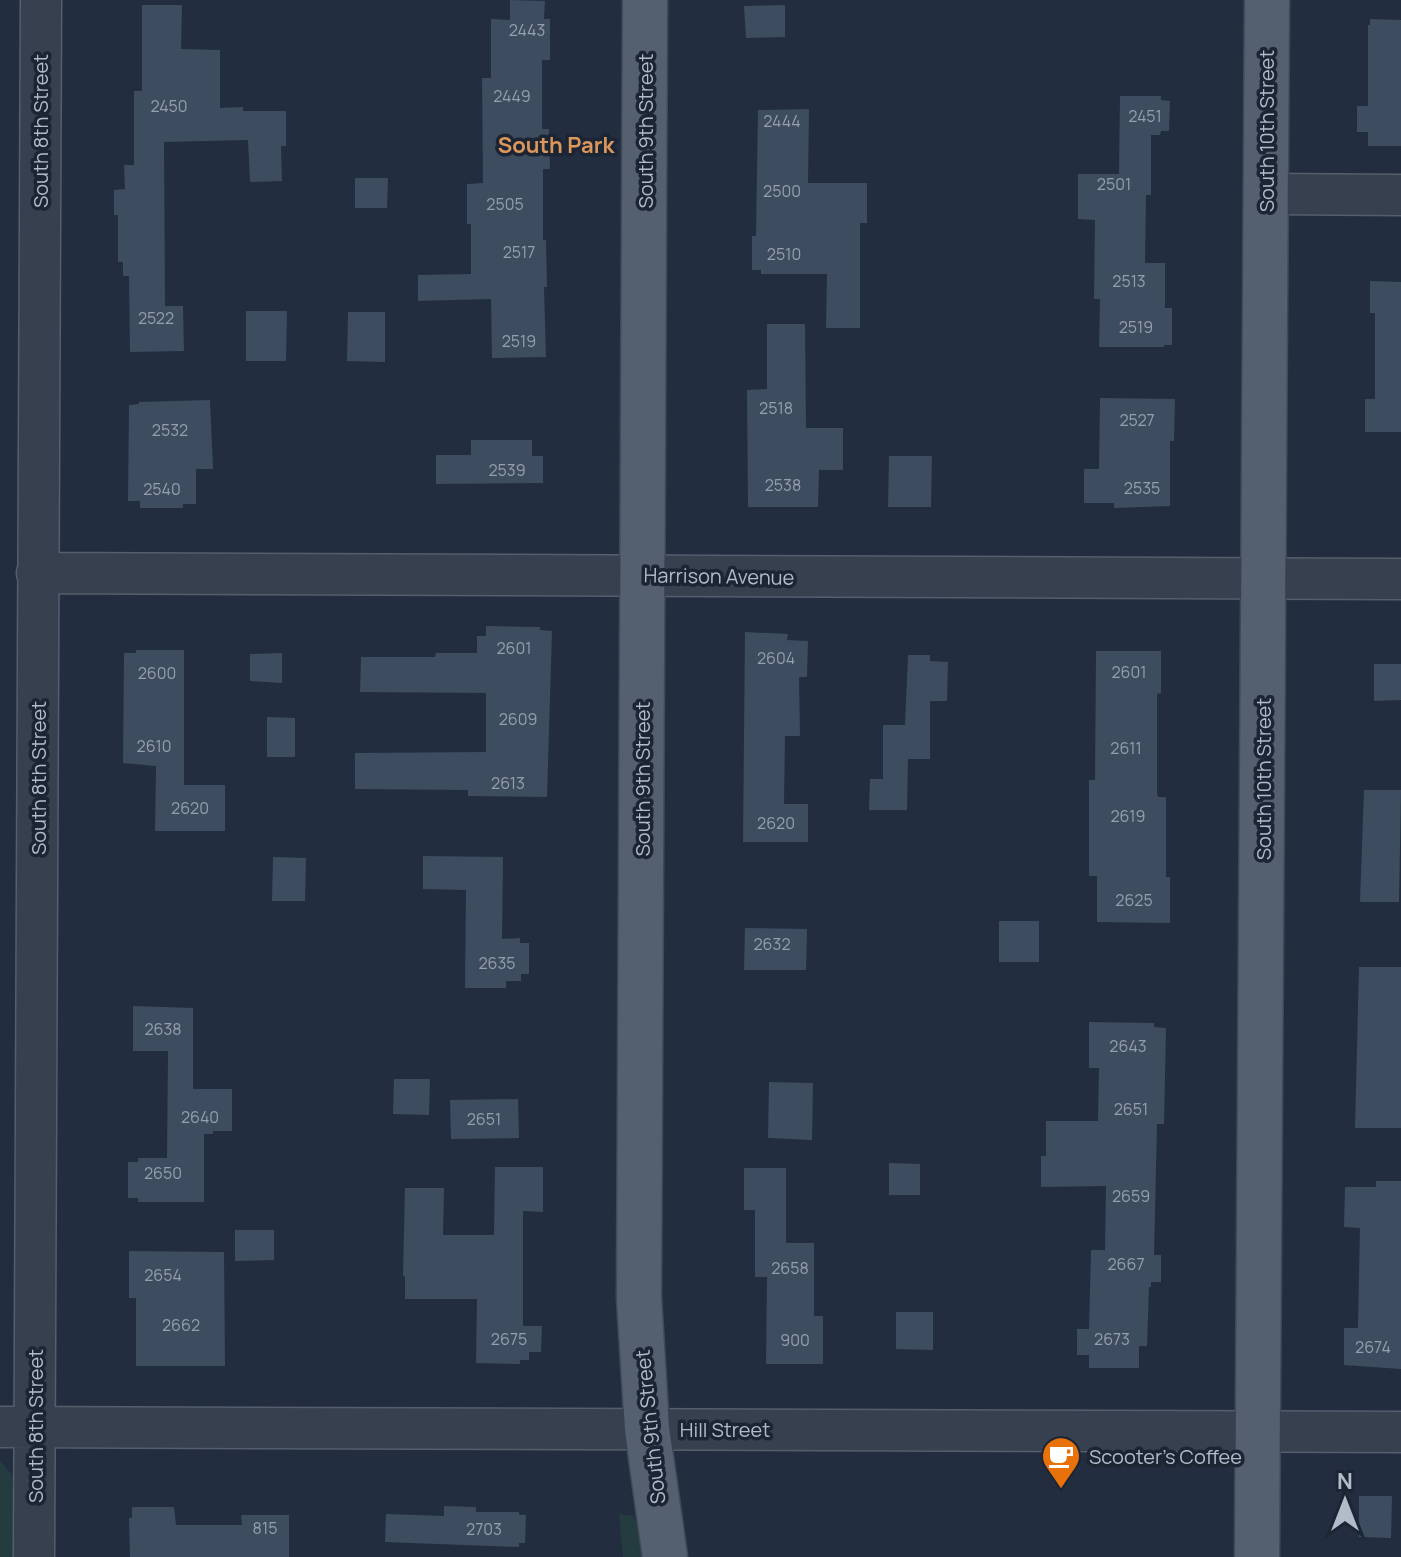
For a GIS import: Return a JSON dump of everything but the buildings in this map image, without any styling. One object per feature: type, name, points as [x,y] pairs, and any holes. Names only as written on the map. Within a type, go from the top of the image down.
[{"type":"main road","name":"South 9th Street","points":[[645,0],[639,1298],[647,1429],[665,1557]]},
{"type":"main road","name":"South 10th Street","points":[[1257,1557],[1267,0]]},
{"type":"street","name":"South 8th Street","points":[[34,1557],[17,1427],[37,573],[41,0]]},
{"type":"street","points":[[1266,194],[1401,195]]},
{"type":"street","name":"Harrison Avenue","points":[[37,573],[1401,579]]},
{"type":"street","name":"Hill Street","points":[[17,1427],[1401,1432]]},
{"type":"green space","points":[[0,1460],[15,1479],[15,1557],[0,1557]]},
{"type":"green space","points":[[619,1514],[633,1516],[640,1528],[646,1557],[623,1557]]},
{"type":"place","name":"Scooter's Coffee","points":[[1061,1490]]},
{"type":"district","name":"South Park","points":[[556,145]]}]
